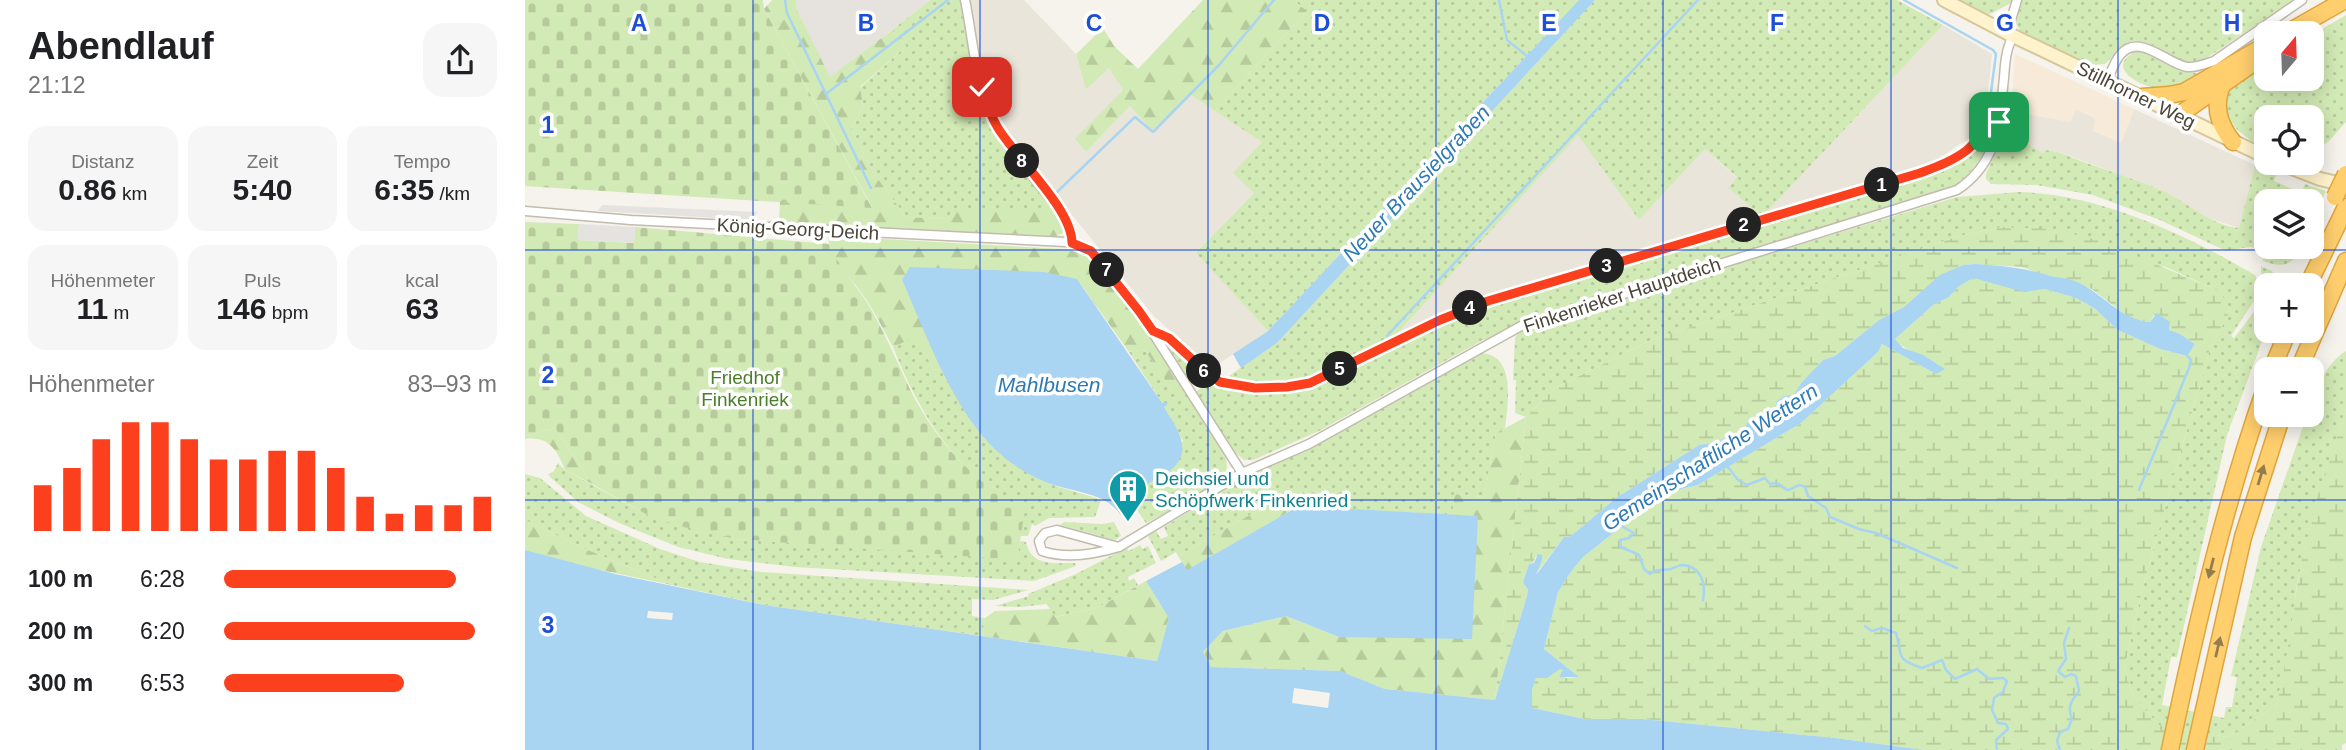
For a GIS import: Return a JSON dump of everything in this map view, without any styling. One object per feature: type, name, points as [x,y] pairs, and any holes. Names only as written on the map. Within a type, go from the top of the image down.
[{"type":"highway","points":[[2308,21],[2346,0]]},
{"type":"highway","points":[[2324,22],[2346,9]]},
{"type":"highway","points":[[2142,97],[2169,96],[2184,92],[2254,52]]},
{"type":"highway","points":[[2179,115],[2254,64]]},
{"type":"highway","points":[[2223,83],[2217,101],[2218,114],[2233,142]]},
{"type":"highway","points":[[2179,115],[2179,104],[2184,92]]},
{"type":"highway","points":[[2314,273],[2330,237],[2346,174]]},
{"type":"highway","points":[[2304,357],[2345,263]]},
{"type":"highway","points":[[2170,750],[2225,513],[2254,424]]},
{"type":"highway","points":[[2195,750],[2243,537],[2278,427]]},
{"type":"main road","name":"Stillhorner Weg","points":[[1944,0],[2254,152]]},
{"type":"main road","points":[[2309,175],[2342,196]]},
{"type":"street","points":[[965,0],[982,87],[992,117],[1003,136],[1065,217],[1071,231],[1072,243],[1091,251],[1139,311],[1241,473]]},
{"type":"street","name":"Finkenrieker Hauptdeich","points":[[1119,547],[1057,530],[1045,533],[1039,541],[1042,551],[1060,554],[1100,552],[1119,547],[1241,473],[1309,444],[1534,321],[1949,194],[1971,181],[1993,146],[2000,118],[2007,47],[2017,0]]},
{"type":"street","points":[[2107,80],[2120,55],[2137,47],[2145,47],[2188,67],[2214,61],[2302,0]]},
{"type":"street","name":"Finkenrieker Hauptdeich","points":[[1153,331],[1169,338],[1206,372],[1228,385],[1255,388],[1310,383],[1440,320],[1488,301],[1938,167],[1965,151],[2000,118]]},
{"type":"street","name":"König-Georg-Deich","points":[[525,211],[631,220],[1072,243]]},
{"type":"shaded area","points":[[796,0],[930,0],[830,78],[797,10]]},
{"type":"shaded area","points":[[970,0],[1024,0],[1076,54],[1086,90],[1109,68],[1123,90],[1076,139],[1086,152],[1130,106],[1191,95],[1262,142],[1254,193],[1197,253],[1268,331],[1211,369],[1153,315],[1001,127],[989,103]]},
{"type":"shaded area","points":[[1943,25],[1992,54],[1986,115],[1969,138],[1936,160],[1762,217]]},
{"type":"shaded area","points":[[2015,54],[2134,109],[2121,143],[2093,131],[2095,118],[2076,110],[2070,122],[2031,115],[2023,103],[2012,101]]},
{"type":"shaded area","points":[[2012,101],[2070,122],[2076,109],[2095,118],[2121,143],[2134,109],[2254,165],[2239,228],[2208,218],[2161,190],[2059,152],[2045,150],[2044,153],[2009,134]]},
{"type":"shaded area","points":[[1578,134],[1639,220],[1705,149],[1737,178],[1730,187],[1762,217],[1488,301],[1385,347]]},
{"type":"shaded area","points":[[602,205],[758,212],[750,220],[598,211]]},
{"type":"shaded area","points":[[579,224],[635,227],[634,243],[578,240]]},
{"type":"green space","points":[[525,0],[763,0],[764,9],[872,208],[525,186]]},
{"type":"green space","points":[[772,0],[796,0],[797,10],[830,77],[892,30],[906,46],[860,87],[863,106],[851,129],[875,175],[906,217],[947,219],[953,212],[1057,212],[1064,223],[1063,233],[1054,237],[779,222],[780,202],[872,207],[764,9]]},
{"type":"green space","points":[[930,0],[961,0],[983,105],[1057,212],[953,212],[947,219],[906,217],[875,175],[851,129],[863,106],[860,88],[906,46],[892,30]]},
{"type":"green space","points":[[1203,0],[1293,0],[1307,11],[1215,111],[1191,95],[1152,130],[1130,106],[1086,152],[1075,139],[1123,90],[1109,68],[1086,90],[1076,54],[1103,28],[1114,46],[1138,69]]},
{"type":"green space","points":[[1293,0],[1579,0],[1268,331],[1196,253],[1254,193],[1233,173],[1262,142],[1215,111],[1307,11]]},
{"type":"green space","points":[[1595,0],[1897,0],[1943,25],[1762,217],[1729,188],[1737,177],[1705,149],[1639,220],[1578,135],[1385,347],[1324,377],[1255,388],[1220,382],[1277,343]]},
{"type":"green space","points":[[1959,0],[2014,0],[1988,15]]},
{"type":"green space","points":[[2021,0],[2294,0],[2262,21],[2254,21],[2254,26],[2203,60],[2188,62],[2149,43],[2133,41],[2122,46],[2105,64],[2092,65],[2020,31],[2016,23]]},
{"type":"green space","points":[[2346,15],[2346,122],[2324,144],[2324,105],[2254,105],[2254,146],[2236,129],[2227,115],[2227,96],[2239,80],[2254,69],[2254,91],[2324,91],[2324,28]]},
{"type":"green space","points":[[2135,52],[2144,52],[2180,69],[2200,74],[2168,87],[2157,88],[2142,84],[2124,69],[2123,64]]},
{"type":"green space","points":[[2007,107],[2011,107],[2009,134],[2043,153],[2045,150],[2058,152],[2148,185],[2171,195],[2208,218],[2239,228],[2254,169],[2254,175],[2276,175],[2274,181],[2292,189],[2254,189],[2254,248],[2224,250],[2160,220],[2093,195],[2037,185],[1991,184],[1986,179],[1986,174],[2001,141]]},
{"type":"green space","points":[[1990,130],[1993,131],[1982,156],[1966,176],[1951,188],[1533,317],[1483,340],[1319,431],[1253,460],[1244,460],[1234,453],[1195,392],[1212,381],[1235,390],[1261,393],[1312,386],[1447,321],[1502,301],[1574,282],[1617,266],[1825,203],[1934,175],[1968,155]]},
{"type":"green space","points":[[2305,184],[2320,189],[2303,189]]},
{"type":"green space","points":[[2018,192],[2049,194],[2111,208],[2171,231],[2254,274],[2254,301],[2231,336],[2234,338],[2254,311],[2254,343],[2262,343],[2254,357],[2227,435],[2177,657],[2171,657],[2162,705],[2224,718],[2226,707],[2232,707],[2237,677],[2231,676],[2261,547],[2303,427],[2324,427],[2324,376],[2333,362],[2346,351],[2346,409],[2309,527],[2297,584],[2289,650],[2276,706],[2227,737],[2159,725],[2134,697],[2124,670],[2142,590],[2209,352],[2230,311],[2220,292],[2166,267],[2002,227],[1956,237],[1649,341],[1555,388],[1526,417],[1515,413],[1515,338],[1519,331],[1957,197]]},
{"type":"green space","name":"Friedhof Finkenriek","points":[[525,222],[579,224],[578,240],[634,243],[635,227],[829,244],[838,262],[872,311],[917,403],[941,439],[971,472],[1025,509],[1017,560],[736,539],[651,517],[592,484],[555,428],[525,436]]},
{"type":"green space","points":[[2002,227],[2053,229],[2102,241],[2221,292],[2230,311],[2209,352],[2142,590],[2124,670],[2134,697],[2159,725],[2227,737],[2276,706],[2309,527],[2346,409],[2346,743],[2342,745],[2342,750],[1924,750],[1835,738],[1642,719],[1585,719],[1532,708],[1532,690],[1536,678],[1544,678],[1560,669],[1564,669],[1560,675],[1566,678],[1579,677],[1544,649],[1558,592],[1583,557],[1659,500],[1681,489],[1698,485],[1801,423],[1878,352],[1882,344],[1936,374],[1944,369],[1895,339],[1933,305],[1949,297],[1958,287],[1973,278],[2024,291],[2045,289],[2076,298],[2094,308],[2118,330],[2160,349],[2186,356],[2195,344],[2169,330],[2170,324],[2154,315],[2150,322],[2131,319],[2093,290],[2075,281],[2044,275],[2022,267],[1975,264],[1963,265],[1940,276],[1904,307],[1879,320],[1835,356],[1823,360],[1801,383],[1794,395],[1776,402],[1778,408],[1768,415],[1749,419],[1744,430],[1716,442],[1699,445],[1616,498],[1571,536],[1564,537],[1535,575],[1542,560],[1536,556],[1533,563],[1529,564],[1523,582],[1528,590],[1527,596],[1495,700],[1526,417],[1555,388],[1649,341],[1956,237]]},
{"type":"green space","points":[[828,236],[1080,250],[1110,278],[1124,296],[1183,390],[1172,390],[1144,349],[1129,352],[1077,279],[902,280],[943,369],[933,370],[917,336],[893,347],[869,304],[837,262]]},
{"type":"green space","points":[[2263,259],[2293,259],[2281,265]]},
{"type":"green space","points":[[2261,266],[2273,273],[2261,273]]},
{"type":"green space","points":[[917,335],[933,370],[943,369],[963,404],[998,450],[1029,474],[1101,500],[1095,517],[1049,518],[1035,526],[1032,524],[1028,536],[1020,536],[1024,509],[1000,495],[960,461],[943,441],[915,396],[893,347]]},
{"type":"green space","points":[[1169,343],[1211,379],[1201,385],[1198,380],[1191,384],[1167,345]]},
{"type":"green space","points":[[1144,349],[1172,390],[1183,390],[1226,457],[1227,467],[1226,473],[1213,485],[1146,523],[1134,506],[1132,507],[1130,500],[1136,497],[1147,501],[1148,484],[1183,441],[1164,407],[1168,404],[1162,403],[1129,352]]},
{"type":"green space","points":[[1483,353],[1494,356],[1501,363],[1508,395],[1505,428],[1496,433],[1484,497],[1454,494],[1453,515],[1299,506],[1307,489],[1276,500],[1178,556],[1176,552],[1161,561],[1148,536],[1156,531],[1161,539],[1168,536],[1164,527],[1255,471],[1317,444]]},
{"type":"green space","points":[[1526,417],[1495,700],[1385,689],[1340,671],[1211,667],[1203,652],[1223,631],[1286,616],[1339,637],[1477,516],[1453,515],[1454,494],[1484,497],[1496,433]]},
{"type":"green space","points":[[555,428],[592,484],[565,470],[559,456],[546,442],[525,439],[525,436]]},
{"type":"green space","points":[[558,463],[565,470],[651,517],[736,539],[1017,559],[1020,541],[1026,542],[1038,560],[1075,563],[1076,566],[1034,581],[795,567],[728,559],[678,547],[619,523],[578,502],[548,475]]},
{"type":"green space","points":[[525,474],[540,478],[586,516],[660,549],[700,562],[761,572],[1029,590],[993,600],[972,599],[972,616],[985,618],[982,636],[764,605],[672,585],[583,548],[525,520]]},
{"type":"green space","points":[[1307,488],[1299,506],[1187,571],[1178,556],[1276,500]]},
{"type":"green space","points":[[525,520],[583,548],[672,585],[572,564],[525,550]]},
{"type":"green space","points":[[1064,522],[1114,522],[1121,536],[1115,540],[1060,525]]},
{"type":"green space","points":[[1140,545],[1143,549],[1148,546],[1156,563],[1128,577],[1129,581],[1134,578],[1138,585],[1097,608],[1054,617],[1047,604],[995,606],[1029,596],[1028,594],[1076,574],[1126,548],[1129,551]]},
{"type":"green space","points":[[1146,581],[1169,618],[1157,661],[982,636],[985,618],[995,611],[1051,609],[1055,617],[1097,608]]},
{"type":"water","name":"Neuer Brausielgraben","points":[[1579,0],[1595,0],[1277,343],[1241,368],[1233,354],[1268,331]]},
{"type":"water","name":"Gemeinschaftliche Wettern","points":[[1963,265],[2018,268],[2075,281],[2120,311],[2139,320],[2150,322],[2157,313],[2170,322],[2169,330],[2195,344],[2187,356],[2160,349],[2118,330],[2094,308],[2076,298],[2045,289],[2024,292],[1973,278],[1958,287],[1949,297],[1933,305],[1895,339],[1903,348],[1923,355],[1945,369],[1936,374],[1882,344],[1878,352],[1801,423],[1698,485],[1681,489],[1659,500],[1583,557],[1558,592],[1544,649],[1579,677],[1559,677],[1563,670],[1560,669],[1547,678],[1536,678],[1532,690],[1532,708],[1585,719],[1642,719],[1835,738],[1924,750],[525,750],[525,550],[615,574],[764,605],[1157,661],[1169,618],[1146,581],[1182,562],[1187,570],[1299,506],[1478,516],[1472,639],[1339,637],[1286,616],[1223,631],[1203,652],[1211,667],[1340,671],[1385,689],[1495,700],[1527,596],[1528,590],[1523,582],[1529,564],[1534,563],[1538,554],[1542,555],[1542,560],[1536,575],[1564,537],[1571,536],[1616,498],[1699,445],[1716,442],[1744,430],[1749,419],[1768,415],[1778,408],[1776,402],[1784,396],[1794,395],[1801,383],[1823,360],[1835,356],[1879,320],[1904,307],[1940,275]]},
{"type":"water","name":"Mahlbusen","points":[[910,267],[1044,272],[1077,279],[1162,403],[1168,404],[1164,407],[1181,438],[1182,454],[1172,469],[1148,484],[1145,496],[1147,501],[1136,497],[1129,501],[1132,508],[1120,514],[1106,501],[1048,483],[1021,469],[988,442],[958,400],[933,351],[902,280]]},
{"type":"pier","points":[[648,611],[673,613],[672,620],[647,618]]},
{"type":"pier","points":[[1294,688],[1330,693],[1328,708],[1292,703]]},
{"type":"waterway","points":[[785,0],[787,13],[871,188]]},
{"type":"waterway","points":[[826,94],[948,0]]},
{"type":"waterway","points":[[1057,192],[1135,117],[1153,132],[1219,65],[1274,0]]},
{"type":"waterway","points":[[1499,0],[1507,40],[1527,56]]},
{"type":"waterway","points":[[1387,336],[1698,0]]},
{"type":"waterway","points":[[1904,0],[1993,50],[1996,54],[1989,107]]},
{"type":"waterway","points":[[2139,490],[2189,368],[2191,360],[2185,353]]},
{"type":"waterway","name":"Gemeinschaftliche Wettern","points":[[1728,467],[1738,480],[1747,485],[1765,478],[1770,484],[1777,483],[1787,490],[1799,485],[1805,487],[1808,496],[1826,508],[1830,517],[1876,533],[1957,568]]},
{"type":"waterway","name":"Gemeinschaftliche Wettern","points":[[1623,527],[1634,533],[1629,538],[1620,540],[1621,547],[1639,555],[1644,569],[1650,574],[1681,565],[1689,566],[1701,577],[1703,600]]},
{"type":"waterway","points":[[1865,626],[1872,631],[1882,628],[1896,633],[1901,656],[1913,665],[1922,668],[1942,660],[1946,670],[1955,679],[1977,669],[1989,679],[2003,678],[2007,681],[2003,692],[1994,698],[1992,710],[1998,723],[2006,724],[2008,729],[1996,740],[1997,750]]},
{"type":"waterway","points":[[2060,750],[2057,741],[2060,732],[2068,729],[2072,719],[2071,704],[2079,691],[2076,676],[2071,674],[2065,677],[2058,671],[2066,659],[2064,643],[2069,628]]},
{"type":"place","name":"Deichsiel und Schöpfwerk Finkenried","points":[[1128,523]]},
{"type":"route","points":[[982,87],[989,111],[1003,136],[1067,221],[1072,243],[1091,251],[1153,331],[1169,338],[1220,382],[1255,388],[1310,383],[1440,320],[1488,301],[1938,167],[1965,151],[2000,118],[1999,122]]}]
